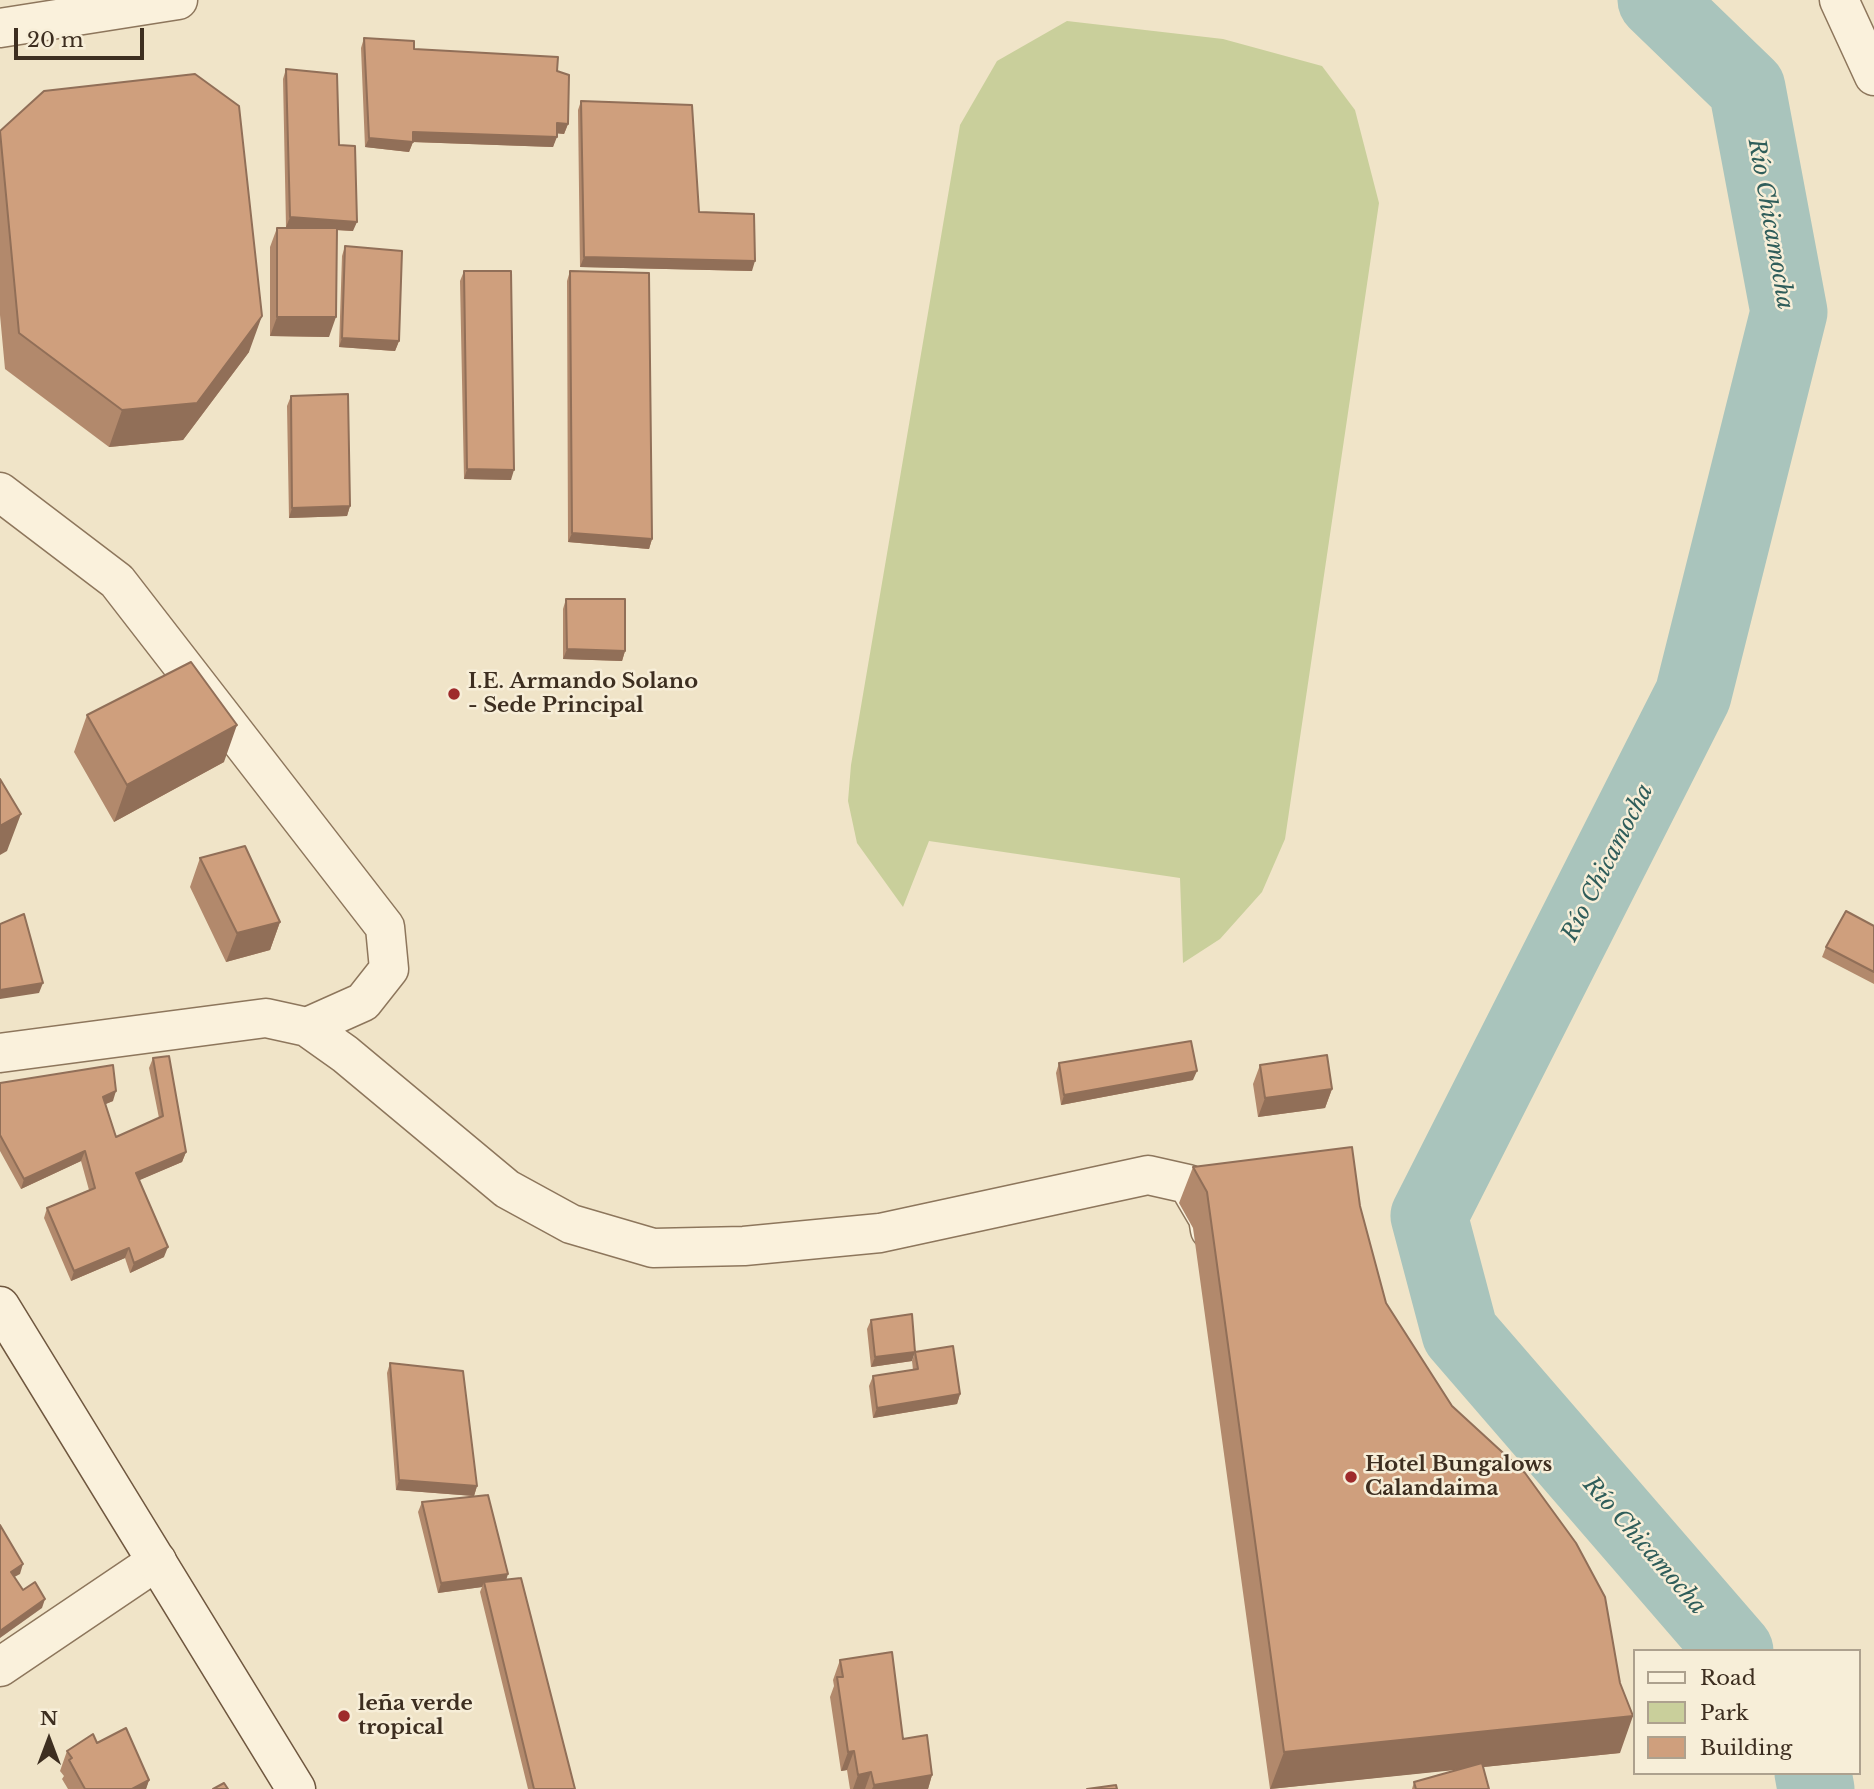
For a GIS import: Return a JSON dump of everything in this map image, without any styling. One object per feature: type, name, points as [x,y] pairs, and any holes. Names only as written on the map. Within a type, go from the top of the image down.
[{"type":"street","points":[[0,28],[178,0]]},
{"type":"street","points":[[1839,0],[1874,76]]},
{"type":"street","points":[[0,492],[117,582],[385,927],[389,969],[363,1002],[307,1027]]},
{"type":"street","points":[[0,1053],[266,1018],[307,1027],[345,1054],[507,1189],[571,1224],[653,1248],[744,1246],[880,1233],[1148,1175],[1188,1184],[1208,1218],[1214,1257]]},
{"type":"street","points":[[0,1306],[296,1789]]},
{"type":"street","points":[[0,1667],[157,1561]]},
{"type":"green space","points":[[1067,21],[1223,39],[1322,66],[1355,110],[1379,203],[1285,839],[1262,892],[1220,939],[1183,963],[1180,878],[929,841],[903,907],[857,843],[848,801],[851,765],[960,125],[997,61]]},
{"type":"building","points":[[364,38],[414,41],[414,49],[558,57],[557,71],[569,75],[568,124],[557,123],[557,137],[413,132],[413,142],[369,138]]},
{"type":"building","points":[[286,69],[337,74],[339,145],[355,146],[357,222],[290,217]]},
{"type":"building","points":[[195,74],[239,106],[262,316],[197,403],[122,410],[19,333],[0,131],[44,91]]},
{"type":"building","points":[[581,101],[692,105],[699,212],[754,214],[755,261],[584,257]]},
{"type":"building","points":[[277,228],[337,228],[336,317],[277,317]]},
{"type":"building","points":[[345,246],[402,251],[399,341],[342,338]]},
{"type":"building","points":[[464,271],[511,271],[514,470],[467,469]]},
{"type":"building","points":[[570,271],[649,273],[652,539],[572,533]]},
{"type":"building","points":[[348,394],[350,506],[292,508],[291,396]]},
{"type":"building","points":[[566,599],[625,599],[625,651],[567,649]]},
{"type":"building","points":[[191,662],[237,725],[127,785],[87,715]]},
{"type":"building","points":[[0,779],[21,814],[0,826]]},
{"type":"building","points":[[245,846],[280,922],[237,933],[200,858]]},
{"type":"building","points":[[1846,911],[1874,926],[1874,972],[1826,947]]},
{"type":"building","points":[[24,914],[43,983],[0,990],[0,924]]},
{"type":"building","points":[[1191,1041],[1197,1071],[1064,1095],[1059,1063]]},
{"type":"building","points":[[1327,1055],[1332,1089],[1265,1098],[1260,1065]]},
{"type":"building","points":[[169,1056],[186,1152],[136,1173],[168,1247],[134,1263],[129,1248],[74,1271],[47,1208],[95,1188],[85,1151],[24,1179],[0,1135],[0,1083],[113,1065],[116,1091],[103,1097],[116,1137],[163,1116],[153,1058]]},
{"type":"building","name":"Hotel Bungalows Calandaima","points":[[1352,1147],[1360,1206],[1386,1303],[1452,1406],[1525,1473],[1576,1543],[1605,1597],[1620,1683],[1632,1716],[1284,1752],[1207,1192],[1193,1167]]},
{"type":"building","points":[[912,1314],[915,1352],[875,1357],[871,1320]]},
{"type":"building","points":[[953,1346],[960,1394],[877,1408],[873,1376],[918,1369],[915,1352]]},
{"type":"building","points":[[390,1363],[463,1371],[477,1486],[399,1480]]},
{"type":"building","points":[[488,1495],[508,1574],[441,1583],[422,1502]]},
{"type":"building","points":[[0,1525],[23,1564],[11,1572],[23,1590],[35,1582],[45,1599],[0,1631]]},
{"type":"building","points":[[521,1578],[575,1789],[534,1789],[484,1582]]},
{"type":"building","points":[[892,1652],[903,1739],[927,1735],[932,1775],[874,1785],[871,1772],[858,1775],[854,1751],[848,1752],[837,1677],[843,1677],[840,1660]]},
{"type":"building","points":[[126,1728],[149,1780],[132,1789],[85,1789],[67,1751],[93,1734],[97,1743]]},
{"type":"building","points":[[1482,1763],[1489,1789],[1416,1789],[1414,1782]]},
{"type":"building","points":[[224,1783],[228,1789],[213,1789]]},
{"type":"building","points":[[1116,1785],[1117,1789],[1087,1789]]},
{"type":"waterway","name":"Río Chicamocha","points":[[1656,0],[1747,88],[1789,312],[1693,695],[1429,1216],[1460,1333],[1733,1649]]},
{"type":"waterway","name":"Río Chicamocha","points":[[1813,1775],[1816,1789]]},
{"type":"place","name":"I.E. Armando Solano - Sede Principal","points":[[454,694]]},
{"type":"place","name":"Hotel Bungalows Calandaima","points":[[1351,1477]]},
{"type":"place","name":"leña verde tropical","points":[[344,1716]]}]
